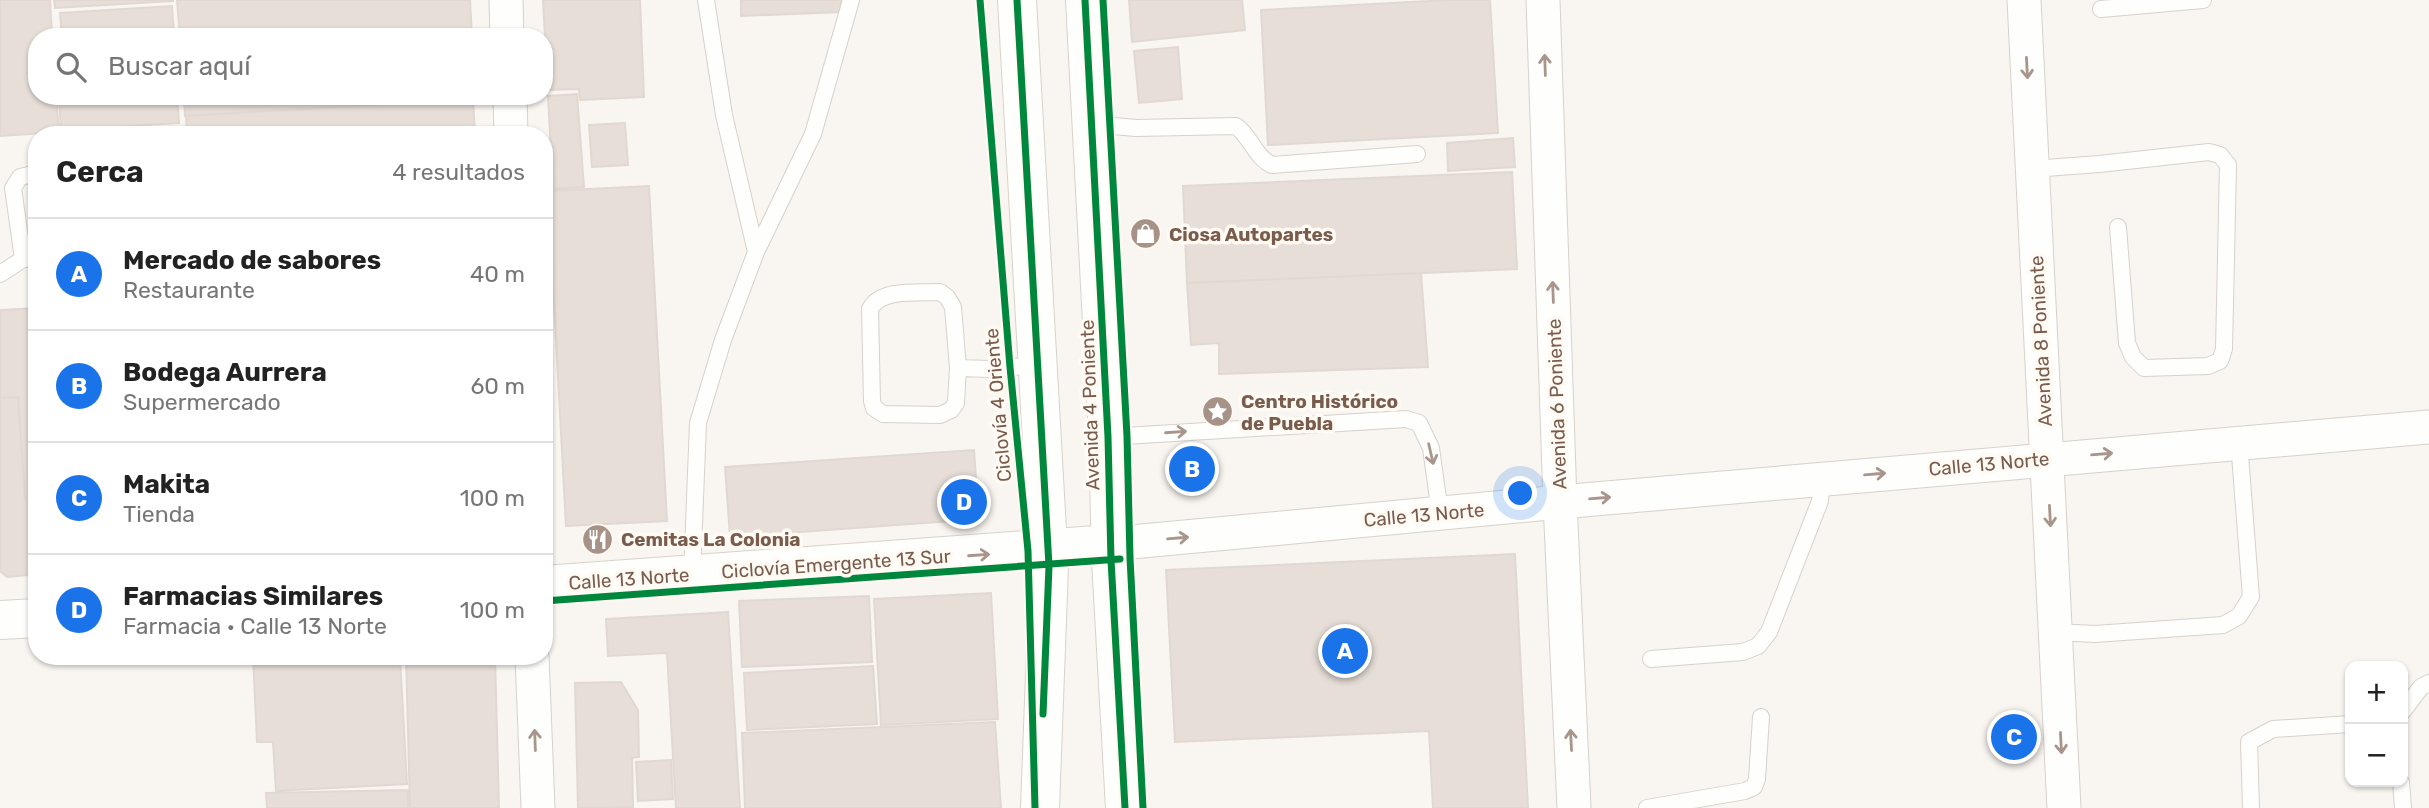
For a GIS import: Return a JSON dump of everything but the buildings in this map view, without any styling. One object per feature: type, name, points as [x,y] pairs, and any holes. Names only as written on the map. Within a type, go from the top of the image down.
[{"type":"main road","points":[[1017,0],[1048,549],[1040,808]]},
{"type":"main road","name":"Avenida 4 Poniente","points":[[1085,0],[1125,808]]},
{"type":"main road","name":"Calle 13 Norte","points":[[553,584],[1110,544]]},
{"type":"main road","points":[[0,620],[28,618]]},
{"type":"street","points":[[506,0],[507,28]]},
{"type":"street","name":"Avenida 6 Poniente","points":[[1543,0],[1560,502],[1574,808]]},
{"type":"street","name":"Avenida 8 Poniente","points":[[2024,0],[2064,808]]},
{"type":"street","points":[[510,105],[511,126]]},
{"type":"street","name":"Calle 13 Norte","points":[[1110,544],[2429,427]]},
{"type":"street","points":[[532,665],[538,808]]},
{"type":"lane","points":[[706,0],[724,115],[756,251]]},
{"type":"lane","points":[[692,575],[698,423],[723,340],[756,251],[813,134],[851,0]]},
{"type":"lane","points":[[2101,9],[2203,0]]},
{"type":"lane","points":[[1091,124],[1136,128],[1236,126],[1246,134],[1262,161],[1272,165],[1417,154]]},
{"type":"lane","points":[[2032,169],[2209,152],[2220,155],[2228,165],[2224,349],[2220,361],[2208,366],[2144,368],[2133,357],[2127,343],[2118,227]]},
{"type":"lane","points":[[28,175],[20,177],[13,188],[28,251]]},
{"type":"lane","points":[[0,275],[28,260]]},
{"type":"lane","points":[[940,292],[947,297],[953,307],[958,368],[956,403],[951,410],[940,415],[883,414],[874,408],[870,309],[874,301],[886,295],[940,292]]},
{"type":"lane","points":[[958,368],[990,369],[1037,365]]},
{"type":"lane","points":[[1108,437],[1406,419],[1419,423],[1431,448],[1440,513]]},
{"type":"lane","points":[[2055,632],[2095,634],[2223,625],[2239,616],[2251,597],[2239,442]]},
{"type":"lane","points":[[1651,659],[1743,652],[1758,646],[1769,632],[1820,501],[1822,479]]},
{"type":"lane","points":[[2408,704],[2421,687],[2429,683]]},
{"type":"lane","points":[[1647,808],[1745,792],[1754,786],[1757,779],[1761,717]]},
{"type":"lane","points":[[2251,808],[2249,742],[2273,729],[2345,724]]},
{"type":"lane","points":[[2401,787],[2403,808]]},
{"type":"cycle path","name":"Ciclovía 4 Oriente","points":[[980,0],[1028,551],[1035,808]]},
{"type":"cycle path","points":[[1017,0],[1049,566],[1043,714]]},
{"type":"cycle path","points":[[1085,0],[1125,808]]},
{"type":"cycle path","points":[[1103,0],[1127,436],[1130,558],[1143,808]]},
{"type":"cycle path","name":"Ciclovía Emergente 13 Sur","points":[[553,600],[1120,559]]},
{"type":"place","name":"Ciosa Autopartes","points":[[1146,234]]},
{"type":"place","name":"Centro Histórico de Puebla","points":[[1218,412]]},
{"type":"place","name":"Bodega Aurrera","points":[[1192,469]]},
{"type":"place","name":"Farmacias Similares","points":[[964,502]]},
{"type":"place","name":"Cemitas La Colonia","points":[[598,539]]},
{"type":"place","name":"Mercado de sabores","points":[[1345,651]]},
{"type":"place","name":"Makita","points":[[2014,737]]}]
